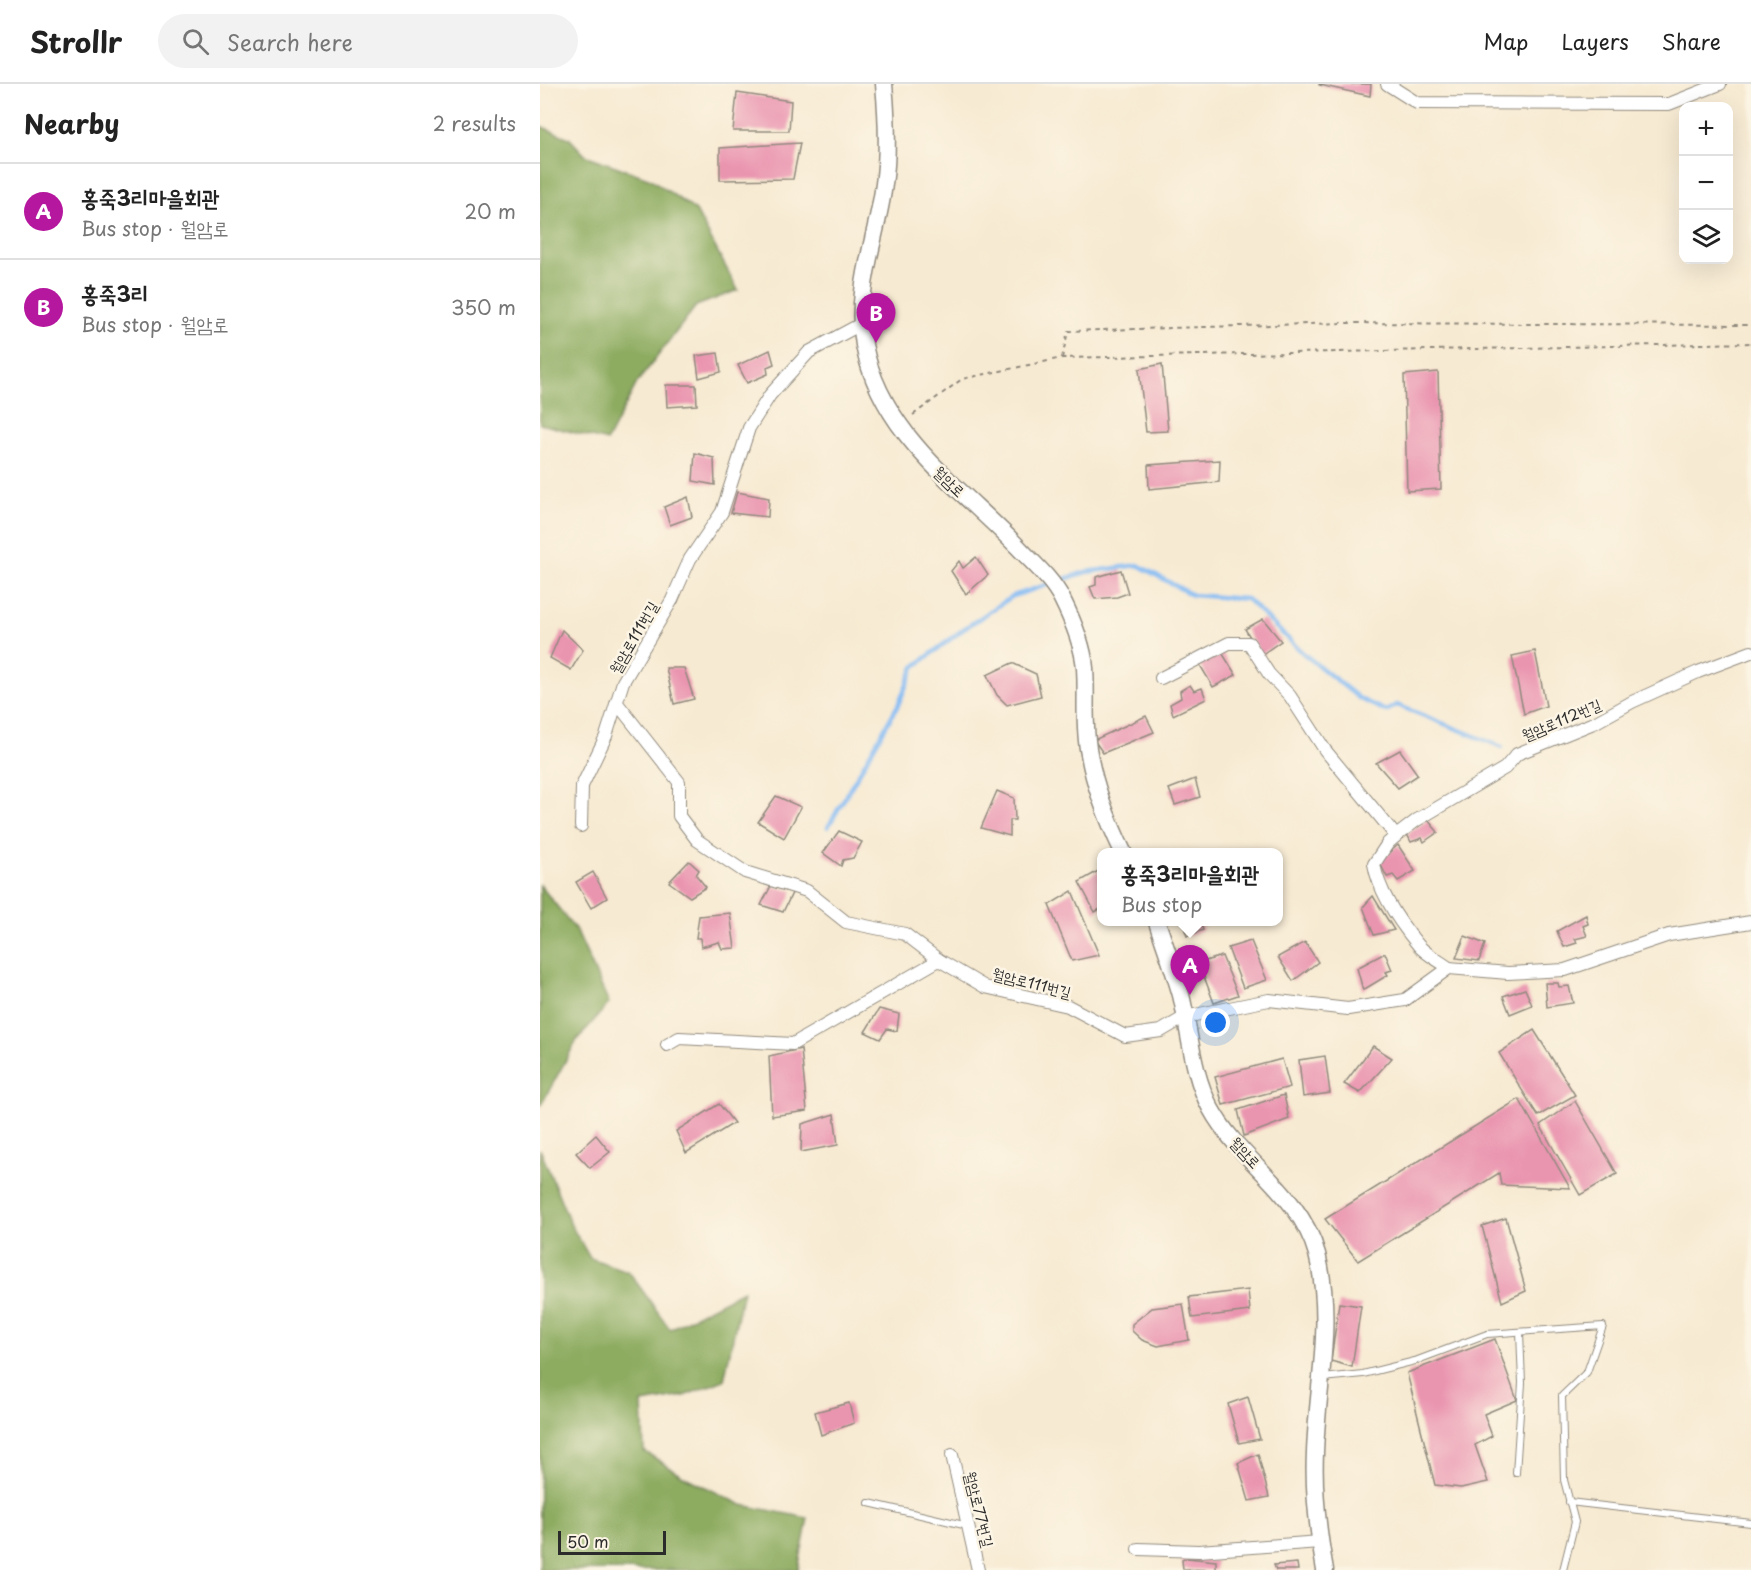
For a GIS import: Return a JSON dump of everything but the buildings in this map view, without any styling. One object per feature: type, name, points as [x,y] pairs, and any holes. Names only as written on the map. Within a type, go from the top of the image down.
[{"type":"street","name":"월암로","points":[[884,84],[887,146],[885,183],[864,276],[861,324],[874,379],[899,426],[920,452],[994,522],[1062,598],[1085,666],[1089,754],[1105,812],[1121,848]]},
{"type":"street","points":[[1387,84],[1417,103],[1669,104],[1720,84]]},
{"type":"street","name":"월암로111번길","points":[[861,324],[809,352],[770,395],[749,428],[722,512],[690,559],[672,600],[623,682],[617,703],[679,782],[679,816],[697,840],[745,872],[807,891],[846,922],[905,934],[939,960],[985,987],[1068,1006],[1125,1036],[1161,1031],[1185,1017]]},
{"type":"street","points":[[1161,678],[1229,644],[1249,643],[1269,674],[1290,696],[1325,750],[1396,836]]},
{"type":"street","name":"월암로112번길","points":[[1449,968],[1420,947],[1388,900],[1377,878],[1374,864],[1388,843],[1417,820],[1505,768],[1517,754],[1596,722],[1698,672],[1751,652]]},
{"type":"street","points":[[581,826],[582,786],[606,736],[617,703]]},
{"type":"street","points":[[1185,1017],[1269,1000],[1348,1009],[1405,1000],[1449,968],[1508,973],[1566,970],[1669,935],[1751,922]]},
{"type":"street","name":"월암로","points":[[1159,926],[1174,969],[1210,1107],[1220,1124],[1296,1209],[1310,1232],[1322,1278],[1325,1305],[1314,1475],[1325,1570]]},
{"type":"street","points":[[667,1046],[679,1038],[793,1044],[939,960]]},
{"type":"street","name":"월암로77번길","points":[[952,1455],[978,1570]]},
{"type":"street","points":[[1138,1549],[1199,1551],[1320,1542]]},
{"type":"lane","points":[[1321,1378],[1363,1374],[1415,1361],[1487,1334],[1603,1326],[1587,1372],[1562,1396],[1564,1480],[1575,1522],[1563,1570]]},
{"type":"lane","points":[[1516,1473],[1522,1383],[1520,1332]]},
{"type":"lane","points":[[1569,1502],[1751,1523]]},
{"type":"lane","points":[[869,1503],[969,1526]]},
{"type":"path","points":[[1062,358],[1068,330],[1342,323],[1751,326]]},
{"type":"path","points":[[899,426],[962,379],[1062,358],[1751,343]]},
{"type":"green space","points":[[540,126],[569,138],[585,155],[651,179],[696,211],[738,290],[696,306],[637,383],[607,441],[540,424]]},
{"type":"green space","points":[[540,885],[576,930],[609,1003],[577,1040],[540,1107]]},
{"type":"green space","points":[[540,1149],[571,1225],[590,1258],[629,1272],[670,1329],[743,1291],[724,1380],[684,1396],[642,1403],[644,1451],[683,1476],[742,1505],[808,1518],[798,1570],[540,1570]]},
{"type":"waterway","points":[[828,827],[898,705],[914,667],[965,628],[1013,596],[1086,572],[1138,565],[1192,595],[1247,599],[1304,654],[1360,699],[1386,711],[1397,705],[1502,747]]},
{"type":"place","name":"홍죽3리","points":[[876,343]]},
{"type":"place","name":"홍죽3리마을회관","points":[[1190,995]]}]
